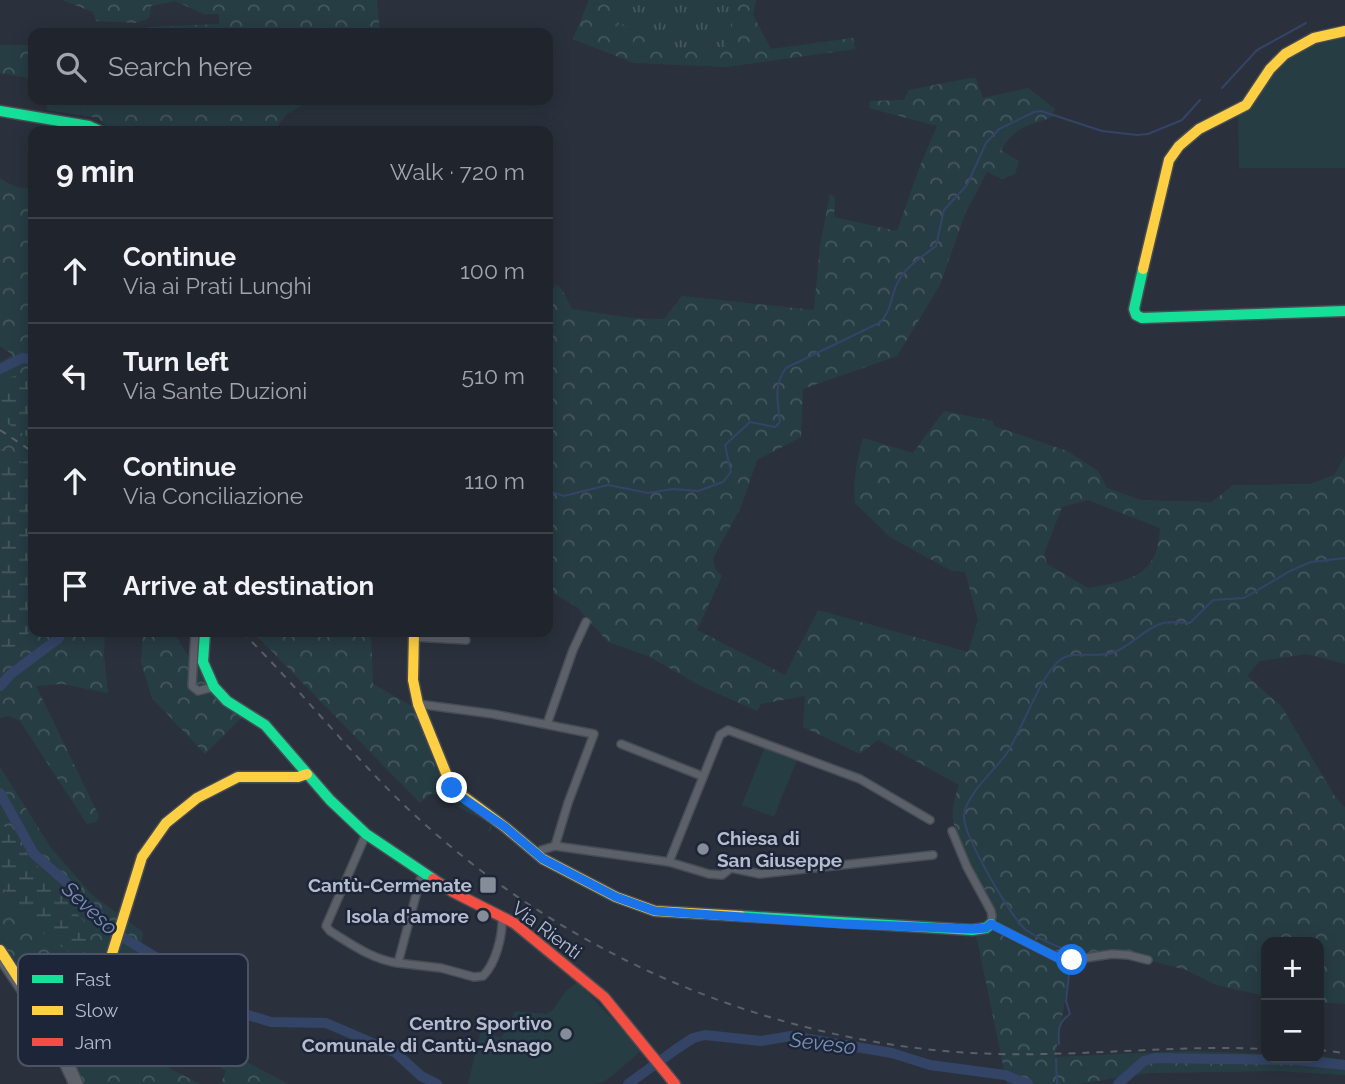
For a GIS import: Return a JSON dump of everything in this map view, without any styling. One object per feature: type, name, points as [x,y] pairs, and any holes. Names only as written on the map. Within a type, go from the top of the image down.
[{"type":"street","points":[[1345,31],[1322,34],[1301,42],[1272,66],[1246,105],[1214,120],[1175,149],[1169,160],[1134,309],[1136,315],[1142,318],[1345,311]]},
{"type":"street","points":[[0,111],[89,126]]},
{"type":"street","points":[[547,724],[573,650],[586,622]]},
{"type":"street","points":[[195,637],[192,685],[198,691],[214,687],[203,662],[205,637]]},
{"type":"street","points":[[414,637],[413,680],[418,704],[452,788],[543,859],[616,897],[655,911],[843,924],[972,929],[986,928],[991,924]]},
{"type":"street","points":[[440,637],[466,640]]},
{"type":"street","name":"Via Rienti","points":[[214,687],[227,701],[265,725],[330,800],[366,834],[453,892],[502,917],[531,936],[604,997],[675,1084]]},
{"type":"street","points":[[418,704],[493,713],[594,734],[555,846]]},
{"type":"street","points":[[668,862],[720,735],[728,730],[860,779],[930,820]]},
{"type":"street","points":[[621,744],[702,776]]},
{"type":"street","points":[[111,954],[142,857],[166,823],[197,798],[238,777],[298,777],[307,774]]},
{"type":"street","points":[[952,831],[967,867],[991,911],[991,924]]},
{"type":"street","points":[[366,834],[326,926],[365,952],[387,962],[442,968],[474,977],[483,976],[494,957],[502,917]]},
{"type":"street","points":[[535,852],[555,846],[668,862],[722,875],[731,867],[760,874],[933,855]]},
{"type":"street","points":[[398,963],[424,873]]},
{"type":"street","points":[[991,924],[1058,958],[1072,960],[1112,954],[1148,960]]},
{"type":"street","points":[[0,950],[18,978]]},
{"type":"street","points":[[0,960],[18,986]]},
{"type":"street","points":[[64,1066],[73,1084]]},
{"type":"street","points":[[71,1066],[79,1084]]},
{"type":"green space","points":[[62,0],[377,0],[380,28],[147,28],[219,24],[219,14],[204,14],[175,1],[151,6],[149,18],[136,23],[96,21],[93,12]]},
{"type":"green space","points":[[589,0],[619,0],[612,24],[665,32],[663,49],[726,47],[735,6],[691,0],[756,0],[753,15],[771,49],[853,38],[855,49],[727,67],[634,63],[573,39]]},
{"type":"green space","points":[[619,0],[691,0],[735,6],[726,47],[663,49],[612,24]]},
{"type":"green space","points":[[1345,35],[1345,168],[1239,168],[1238,113],[1263,81],[1282,60],[1305,44],[1321,38]]},
{"type":"green space","points":[[0,45],[28,45],[28,78],[0,73]]},
{"type":"green space","points":[[975,77],[983,98],[1028,88],[1055,109],[1051,118],[1016,132],[1001,150],[1019,161],[1015,174],[1002,179],[987,172],[965,214],[940,285],[897,356],[803,389],[801,437],[757,460],[741,507],[713,558],[715,569],[722,576],[697,630],[785,675],[818,610],[968,652],[978,620],[965,572],[952,571],[890,537],[855,503],[856,470],[863,438],[913,453],[944,411],[993,421],[994,426],[1067,451],[1098,471],[1107,488],[1141,500],[1212,502],[1233,485],[1310,484],[1334,475],[1345,456],[1345,664],[1307,654],[1260,661],[1247,676],[1282,707],[1335,797],[1345,807],[1345,1004],[1324,1002],[1324,937],[1261,937],[1261,995],[1216,985],[1186,970],[1128,955],[1072,961],[1055,1057],[1189,1051],[1261,1054],[1261,1063],[1324,1063],[1324,1057],[1345,1060],[1345,1075],[1278,1071],[1150,1073],[1077,1084],[1007,1084],[976,934],[1001,928],[960,847],[953,818],[959,785],[878,740],[860,754],[803,727],[805,696],[761,704],[757,711],[701,686],[648,656],[608,642],[577,607],[553,593],[555,284],[561,288],[572,309],[631,318],[664,319],[682,296],[814,310],[820,246],[830,194],[835,197],[834,217],[897,231],[937,126],[869,108],[870,101],[904,100],[909,90]],"holes":[[[1088,500],[1160,528],[1154,557],[1139,574],[1116,583],[1088,588],[1047,564],[1044,554],[1062,507]]]},
{"type":"green space","points":[[46,105],[302,105],[287,114],[278,126],[106,126],[98,118],[47,110]]},
{"type":"green space","points":[[0,178],[16,186],[28,188],[28,372],[0,380],[0,362],[13,355],[0,346]]},
{"type":"green space","points":[[28,372],[28,437],[0,419],[0,380]]},
{"type":"green space","points":[[0,419],[28,437],[28,467],[0,447]]},
{"type":"green space","points":[[0,447],[28,467],[28,634],[0,660]]},
{"type":"green space","points":[[28,634],[28,637],[105,637],[108,693],[63,684],[36,686],[99,816],[96,822],[87,824],[20,721],[9,716],[0,718],[0,660]]},
{"type":"green space","points":[[143,637],[176,637],[187,654],[244,715],[205,754],[152,698],[141,662]]},
{"type":"green space","points":[[258,637],[371,637],[373,684],[417,709],[437,772],[448,790],[493,822],[490,832],[488,831],[491,824],[432,793],[420,803]]},
{"type":"green space","points":[[765,747],[797,760],[774,817],[742,805]]},
{"type":"green space","points":[[0,767],[51,848],[92,895],[143,932],[139,954],[18,954],[18,975],[0,950],[0,883],[28,922],[0,821]]},
{"type":"green space","points":[[0,821],[85,923],[89,930],[89,948],[81,954],[70,953],[28,922],[0,883]]},
{"type":"green space","name":"Centro Sportivo Comunale di Cantù-Asnago","points":[[577,982],[642,1050],[603,1082],[468,1084],[481,1030],[501,1038],[515,1011],[546,1014],[553,1010],[565,992]]},
{"type":"green space","points":[[248,1063],[288,1084],[221,1084],[226,1071],[219,1066],[248,1066]]},
{"type":"green space","points":[[71,1066],[165,1066],[200,1084],[79,1084]]},
{"type":"waterway","points":[[1222,88],[1257,50],[1306,23]]},
{"type":"waterway","points":[[553,493],[564,496],[608,485],[648,493],[673,489],[698,491],[723,482],[731,472],[725,445],[750,422],[775,427],[780,422],[778,387],[786,368],[883,319],[901,276],[936,246],[944,210],[967,185],[986,143],[999,129],[1041,111],[1102,131],[1148,134],[1182,120],[1200,100]]},
{"type":"waterway","name":"Seveso","points":[[0,369],[22,358],[28,359]]},
{"type":"waterway","points":[[1071,955],[1070,951],[1026,930],[1019,922],[978,855],[965,824],[964,814],[976,790],[1013,743],[1045,678],[1065,657],[1112,653],[1156,625],[1169,622],[1190,623],[1213,600],[1244,598],[1311,562],[1345,558]]},
{"type":"waterway","name":"Seveso","points":[[0,686],[11,674],[59,637]]},
{"type":"waterway","name":"Seveso","points":[[0,793],[34,854],[66,882],[79,901],[96,911],[109,929],[151,954]]},
{"type":"waterway","points":[[1059,1044],[1060,1027],[1070,1014],[1066,1001],[1070,965]]},
{"type":"waterway","name":"Seveso","points":[[248,1015],[271,1022],[326,1023],[396,1053],[421,1076],[437,1084]]},
{"type":"waterway","name":"Seveso","points":[[628,1084],[693,1038],[705,1035],[761,1041],[791,1036],[892,1053],[930,1065],[1005,1075],[1028,1084]]},
{"type":"waterway","name":"Seveso","points":[[1118,1084],[1144,1061],[1155,1058],[1295,1060],[1345,1065]]},
{"type":"waterway","points":[[1056,1059],[1057,1084]]},
{"type":"railway","points":[[0,430],[28,449]]},
{"type":"railway","points":[[247,637],[385,786],[464,857],[526,903],[591,942],[660,976],[731,1005],[805,1027],[880,1043],[956,1052],[1034,1054],[1189,1048],[1261,1049]]},
{"type":"railway","points":[[1324,1051],[1345,1053]]},
{"type":"traffic: fast","points":[[0,111],[89,126]]},
{"type":"traffic: fast","points":[[1143,269],[1134,309],[1136,315],[1142,318],[1345,311]]},
{"type":"traffic: fast","points":[[205,637],[203,662],[214,687],[227,701],[265,725],[330,800],[366,834],[433,879]]},
{"type":"traffic: fast","points":[[741,916],[972,930],[986,928],[991,924]]},
{"type":"traffic: slow","points":[[1143,269],[1169,160],[1179,146],[1199,129],[1246,105],[1270,69],[1285,54],[1314,38],[1345,31]]},
{"type":"traffic: slow","points":[[414,637],[413,680],[418,704],[452,788],[543,859],[616,897],[655,911],[741,916]]},
{"type":"traffic: slow","points":[[112,954],[142,857],[166,823],[197,798],[238,777],[298,777],[307,774]]},
{"type":"traffic: slow","points":[[0,950],[18,978]]},
{"type":"traffic: jam","points":[[433,879],[514,923],[604,997],[675,1084]]},
{"type":"place","name":"Chiesa di San Giuseppe","points":[[703,849]]},
{"type":"place","name":"Cantù-Cermenate","points":[[488,885]]},
{"type":"place","name":"Isola d'amore","points":[[483,916]]},
{"type":"place","name":"Centro Sportivo Comunale di Cantù-Asnago","points":[[566,1034]]},
{"type":"route","points":[[452,788],[543,859],[616,897],[655,911],[843,924],[972,929],[986,928],[991,924],[1058,958],[1072,960]]}]
